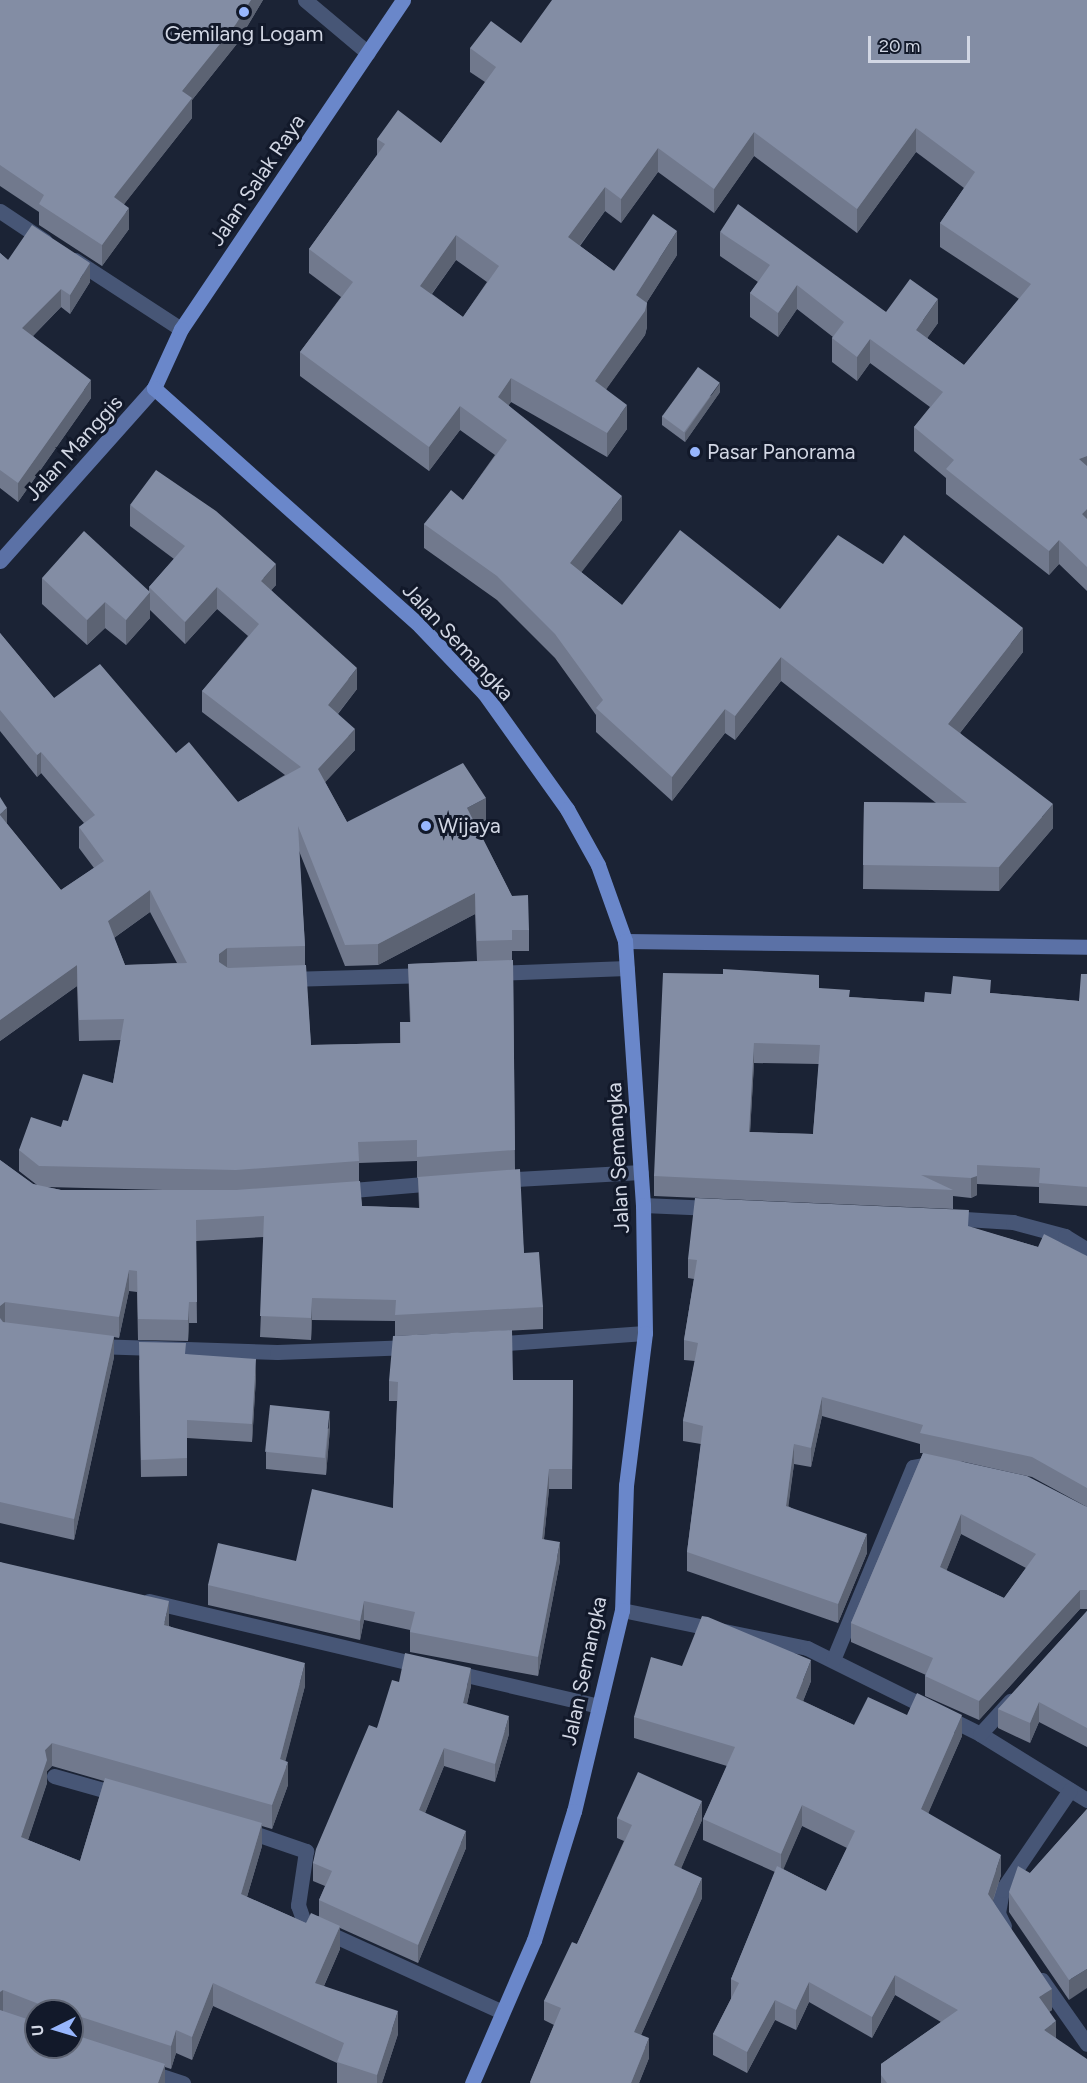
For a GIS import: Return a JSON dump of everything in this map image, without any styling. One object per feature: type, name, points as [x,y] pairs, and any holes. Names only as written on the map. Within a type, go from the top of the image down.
[{"type":"main road","name":"Jalan Salak Raya","points":[[154,388],[181,329],[403,0]]},
{"type":"main road","name":"Jalan Semangka","points":[[154,388],[420,626],[484,693],[567,809],[598,865],[625,941],[643,1205],[645,1333],[626,1485],[622,1610],[599,1707],[534,1940],[472,2083]]},
{"type":"street","points":[[305,0],[368,53]]},
{"type":"street","points":[[0,211],[181,329]]},
{"type":"street","name":"Jalan Manggis","points":[[0,561],[154,388]]},
{"type":"street","points":[[625,941],[1087,947]]},
{"type":"street","points":[[472,973],[627,968]]},
{"type":"street","points":[[269,979],[449,974]]},
{"type":"street","points":[[486,1180],[641,1172]]},
{"type":"street","points":[[320,1193],[451,1182]]},
{"type":"street","points":[[643,1205],[726,1208]]},
{"type":"street","points":[[934,1217],[1013,1222],[1065,1236],[1087,1250]]},
{"type":"street","points":[[472,1345],[645,1333]]},
{"type":"street","points":[[81,1346],[277,1352],[426,1347]]},
{"type":"street","points":[[833,1660],[913,1467],[927,1461],[950,1466]]},
{"type":"street","points":[[127,1596],[599,1707]]},
{"type":"street","points":[[622,1610],[807,1648],[980,1734],[1087,1800]]},
{"type":"street","points":[[980,1734],[1018,1692]]},
{"type":"street","points":[[54,1776],[133,1798]]},
{"type":"street","points":[[1015,1943],[998,1913],[1002,1890],[1070,1790]]},
{"type":"street","points":[[224,1824],[306,1851],[298,1905],[304,1922],[502,2012]]},
{"type":"street","points":[[1034,1970],[1087,2044]]},
{"type":"street","points":[[128,2065],[183,2083]]},
{"type":"building","points":[[0,0],[251,0],[236,24],[182,91],[192,98],[114,197],[129,208],[102,245],[39,204],[44,195],[0,165]]},
{"type":"building","points":[[552,0],[1087,0],[1087,456],[1079,459],[1087,466],[1087,509],[1082,514],[1087,519],[1087,567],[1059,540],[1049,551],[946,469],[954,460],[914,427],[943,392],[870,339],[857,357],[832,338],[844,322],[797,285],[778,313],[750,293],[770,265],[720,232],[738,204],[886,312],[910,279],[938,299],[916,330],[964,365],[1031,284],[940,223],[975,172],[916,128],[857,209],[754,132],[714,189],[658,148],[621,199],[605,187],[568,237],[614,271],[653,214],[677,231],[636,295],[647,303],[645,311],[595,381],[627,405],[607,433],[511,378],[498,397],[622,496],[570,563],[622,605],[680,530],[780,609],[838,535],[883,564],[904,535],[1023,628],[948,724],[1053,804],[999,867],[863,865],[864,802],[967,803],[781,657],[735,716],[725,709],[672,777],[596,708],[603,700],[555,634],[497,576],[424,524],[451,490],[463,500],[507,440],[460,406],[429,447],[300,352],[353,282],[309,249],[385,144],[377,139],[398,110],[441,143],[496,67],[470,48],[491,21],[521,43]],"holes":[[[456,235],[499,266],[463,317],[420,286]]]},
{"type":"building","points":[[32,225],[90,263],[70,295],[61,289],[22,328],[91,380],[18,483],[0,470],[0,253],[8,260]]},
{"type":"building","points":[[698,367],[720,383],[684,432],[662,416]]},
{"type":"building","points":[[156,470],[216,511],[276,564],[261,581],[357,668],[328,705],[355,729],[318,769],[347,822],[463,763],[486,798],[467,808],[512,896],[528,895],[529,930],[512,930],[512,940],[477,941],[475,893],[378,944],[345,945],[298,826],[305,946],[227,948],[219,954],[219,962],[228,968],[306,965],[311,1045],[401,1043],[400,1022],[411,1022],[408,964],[513,960],[515,1150],[417,1157],[417,1140],[358,1142],[359,1161],[236,1170],[39,1166],[19,1150],[31,1117],[61,1127],[63,1120],[68,1121],[83,1074],[113,1083],[124,1019],[79,1020],[77,965],[0,1020],[0,815],[61,890],[104,861],[79,827],[95,815],[41,752],[37,755],[0,710],[0,633],[54,698],[100,664],[176,753],[189,742],[238,802],[301,767],[202,691],[259,624],[217,587],[185,622],[149,587],[185,546],[130,505]],"holes":[[[150,890],[187,963],[125,965],[108,921]]]},
{"type":"building","points":[[84,531],[150,592],[126,620],[105,602],[87,620],[42,578]]},
{"type":"building","points":[[0,797],[7,808],[0,814]]},
{"type":"building","points":[[723,969],[819,975],[819,988],[850,990],[849,997],[924,1002],[925,992],[951,994],[953,976],[991,980],[990,993],[1079,1001],[1081,974],[1087,974],[1087,1187],[1039,1183],[1040,1168],[977,1165],[977,1176],[971,1178],[921,1175],[953,1190],[654,1176],[663,973],[723,974]],"holes":[[[754,1043],[820,1045],[813,1134],[749,1132]]]},
{"type":"building","points":[[0,1160],[33,1184],[61,1190],[236,1190],[360,1181],[362,1206],[420,1208],[418,1177],[520,1169],[524,1253],[539,1252],[543,1307],[395,1315],[396,1300],[312,1298],[311,1318],[260,1316],[264,1216],[196,1220],[197,1302],[189,1302],[188,1320],[138,1319],[137,1271],[129,1270],[119,1317],[5,1302],[0,1306]]},
{"type":"building","points":[[695,1198],[969,1210],[968,1226],[1038,1247],[1044,1234],[1087,1256],[1087,1488],[1032,1457],[920,1433],[923,1425],[822,1397],[811,1448],[794,1444],[786,1506],[867,1534],[838,1604],[687,1552],[703,1426],[683,1421],[698,1343],[684,1340],[697,1260],[688,1259]]},
{"type":"building","points":[[0,1318],[3,1322],[114,1336],[74,1519],[0,1502]]},
{"type":"building","points":[[512,1330],[513,1380],[573,1380],[572,1469],[549,1469],[542,1539],[560,1542],[538,1657],[410,1632],[415,1612],[364,1601],[360,1621],[208,1585],[218,1543],[296,1561],[312,1489],[393,1508],[398,1382],[389,1381],[393,1336]]},
{"type":"building","points":[[139,1342],[186,1343],[185,1354],[256,1359],[252,1424],[187,1420],[187,1458],[141,1460]]},
{"type":"building","points":[[270,1405],[330,1411],[325,1458],[265,1452]]},
{"type":"building","points":[[923,1453],[1027,1476],[1087,1507],[1087,1590],[1080,1590],[979,1701],[925,1676],[933,1658],[851,1623]],"holes":[[[961,1514],[1036,1554],[1004,1598],[940,1567]]]},
{"type":"building","points":[[0,1562],[169,1601],[164,1625],[305,1663],[280,1759],[288,1762],[272,1805],[52,1743],[45,1750],[47,1760],[21,1837],[80,1861],[105,1778],[262,1823],[241,1894],[306,1923],[311,1913],[340,1926],[315,1983],[398,2011],[377,2075],[337,2062],[344,2043],[213,1983],[192,2037],[176,2030],[171,2046],[84,2018],[84,1999],[26,1999],[3,1990],[0,1992]]},
{"type":"building","points":[[1087,1611],[1087,1728],[1039,1702],[1030,1723],[998,1709]]},
{"type":"building","points":[[702,1616],[811,1660],[796,1698],[854,1725],[868,1697],[907,1715],[917,1693],[962,1715],[921,1809],[1001,1855],[988,1894],[1052,1989],[1039,1997],[1056,2021],[1044,2030],[1087,2059],[1087,2083],[887,2083],[881,2075],[881,2064],[958,2010],[895,1975],[872,2017],[809,1982],[796,2010],[775,2000],[747,2052],[713,2034],[739,1983],[731,1979],[777,1866],[826,1891],[855,1831],[802,1805],[781,1854],[703,1819],[735,1747],[634,1717],[651,1657],[682,1666]]},
{"type":"building","points":[[405,1653],[471,1668],[463,1703],[509,1716],[495,1764],[444,1748],[419,1810],[466,1831],[418,1945],[319,1900],[332,1871],[313,1863],[316,1849],[369,1725],[377,1728],[392,1680],[399,1682]]},
{"type":"building","points":[[638,1772],[702,1801],[674,1865],[702,1878],[634,2032],[649,2038],[631,2083],[531,2083],[561,2008],[544,2001],[572,1942],[577,1944],[632,1825],[617,1818]]},
{"type":"building","points":[[1087,1809],[1087,1969],[1069,1980],[1009,1892],[1018,1866],[1030,1873]]},
{"type":"building","points":[[0,2010],[24,2018],[24,2059],[84,2059],[84,2038],[165,2064],[158,2083],[0,2083]]},
{"type":"place","name":"Gemilang Logam","points":[[244,12]]},
{"type":"place","name":"Pasar Panorama","points":[[695,452]]},
{"type":"place","name":"Wijaya","points":[[426,826]]}]
